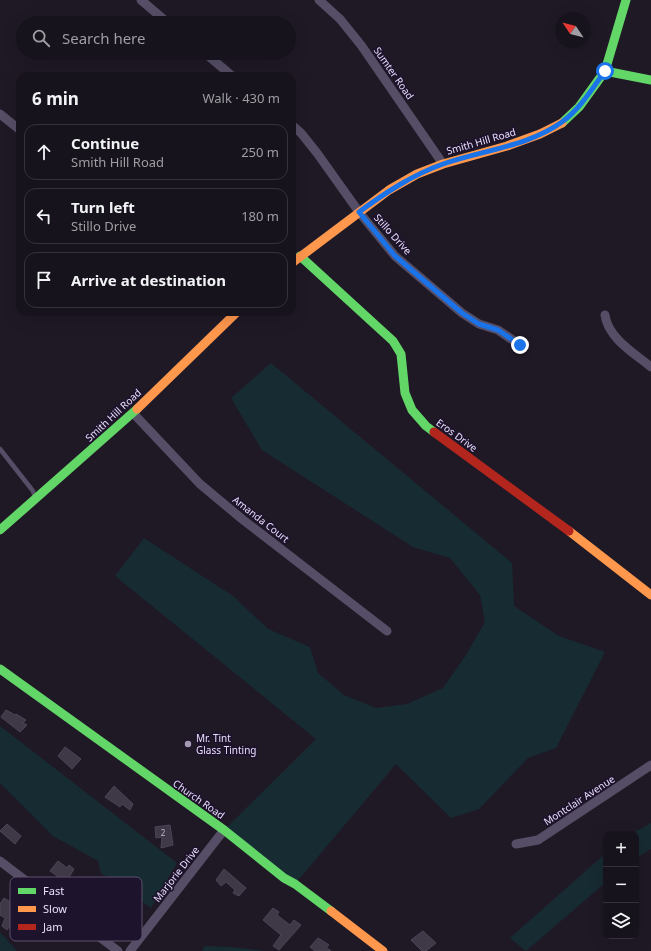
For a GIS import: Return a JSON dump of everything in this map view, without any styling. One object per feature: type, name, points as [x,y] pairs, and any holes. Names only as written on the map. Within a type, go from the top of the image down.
[{"type":"street","points":[[141,0],[160,16]]},
{"type":"street","name":"Sumter Road","points":[[319,0],[340,20],[361,45],[443,164]]},
{"type":"street","name":"Smith Hill Road","points":[[296,260],[389,190],[417,174],[443,164],[507,146],[543,133],[563,122],[579,107],[605,71],[626,0]]},
{"type":"street","points":[[213,60],[227,72]]},
{"type":"street","points":[[605,71],[651,80]]},
{"type":"street","points":[[0,114],[16,127]]},
{"type":"street","name":"Stillo Drive","points":[[296,129],[317,153],[359,212],[395,256],[462,313],[479,324],[498,330],[520,345]]},
{"type":"street","name":"Eros Drive","points":[[300,256],[393,341],[401,354],[406,393],[412,410],[426,426],[606,559],[651,595]]},
{"type":"street","points":[[604,315],[606,323],[615,337],[651,367]]},
{"type":"street","name":"Smith Hill Road","points":[[0,530],[36,500],[133,413],[233,316]]},
{"type":"street","name":"Amanda Court","points":[[133,413],[200,484],[242,519],[387,631]]},
{"type":"street","name":"Church Road","points":[[0,669],[224,830],[284,878],[295,884],[383,951]]},
{"type":"street","name":"Montclair Avenue","points":[[516,844],[538,840],[651,765]]},
{"type":"street","name":"Marjorie Drive","points":[[142,936],[224,830]]},
{"type":"street","points":[[0,861],[21,877]]},
{"type":"street","points":[[105,941],[118,951]]},
{"type":"street","name":"Marjorie Drive","points":[[130,951],[138,941]]},
{"type":"lane","points":[[0,448],[33,491],[36,500]]},
{"type":"shaded area","points":[[271,363],[512,563],[514,606],[559,636],[605,652],[556,748],[528,758],[479,809],[451,818],[396,764],[295,884],[224,830],[316,739],[115,576],[144,538],[233,596],[268,629],[310,647],[318,673],[344,695],[376,708],[407,704],[443,688],[466,655],[485,622],[480,595],[450,558],[413,547],[262,450],[231,398]]},
{"type":"shaded area","points":[[0,726],[177,863],[151,908],[142,902],[142,877],[107,877],[101,873],[98,861],[53,836],[0,783]]},
{"type":"shaded area","points":[[651,823],[651,849],[639,856],[639,831],[636,831]]},
{"type":"shaded area","points":[[603,856],[603,885],[526,951],[510,938]]},
{"type":"shaded area","points":[[0,932],[17,951],[0,951]]},
{"type":"shaded area","points":[[205,946],[231,947],[266,951],[202,951]]},
{"type":"building","points":[[6,710],[26,720],[23,723],[27,725],[20,732],[1,717]]},
{"type":"building","points":[[65,747],[81,759],[72,769],[58,756]]},
{"type":"building","points":[[114,786],[133,804],[130,810],[122,804],[120,807],[105,797]]},
{"type":"building","points":[[7,824],[21,836],[15,844],[0,831]]},
{"type":"building","points":[[170,825],[173,845],[161,848],[162,837],[156,838],[155,827]]},
{"type":"building","points":[[58,861],[67,868],[69,865],[74,869],[69,877],[59,877],[50,871]]},
{"type":"building","points":[[224,869],[246,888],[239,896],[233,893],[235,890],[226,882],[221,886],[216,880]]},
{"type":"building","points":[[4,898],[10,902],[10,926],[7,930],[2,926],[5,918],[0,915],[0,904]]},
{"type":"building","points":[[273,908],[279,912],[277,915],[290,925],[294,920],[301,925],[279,950],[273,946],[281,935],[263,920]]},
{"type":"building","points":[[423,931],[436,943],[426,951],[422,951],[411,940]]},
{"type":"building","points":[[318,938],[329,945],[326,947],[331,951],[315,951],[310,947]]},
{"type":"traffic: fast","points":[[562,123],[579,107],[605,71],[626,0]]},
{"type":"traffic: fast","points":[[605,71],[651,80]]},
{"type":"traffic: fast","points":[[300,256],[393,341],[401,354],[405,393],[412,410],[426,426],[434,432]]},
{"type":"traffic: fast","points":[[0,530],[137,409]]},
{"type":"traffic: fast","points":[[0,669],[224,830],[284,878],[295,884],[331,911]]},
{"type":"traffic: slow","points":[[296,260],[389,190],[417,174],[443,164],[507,146],[540,134],[562,123]]},
{"type":"traffic: slow","points":[[137,409],[233,316]]},
{"type":"traffic: slow","points":[[569,531],[651,595]]},
{"type":"traffic: slow","points":[[331,911],[383,951]]},
{"type":"traffic: jam","points":[[434,432],[569,531]]},
{"type":"place","name":"Mr. Tint Glass Tinting","points":[[188,744]]},
{"type":"route","points":[[520,345],[498,330],[479,324],[462,313],[395,256],[359,212],[389,190],[417,174],[443,164],[507,146],[543,133],[563,122],[579,107],[605,71]]}]
